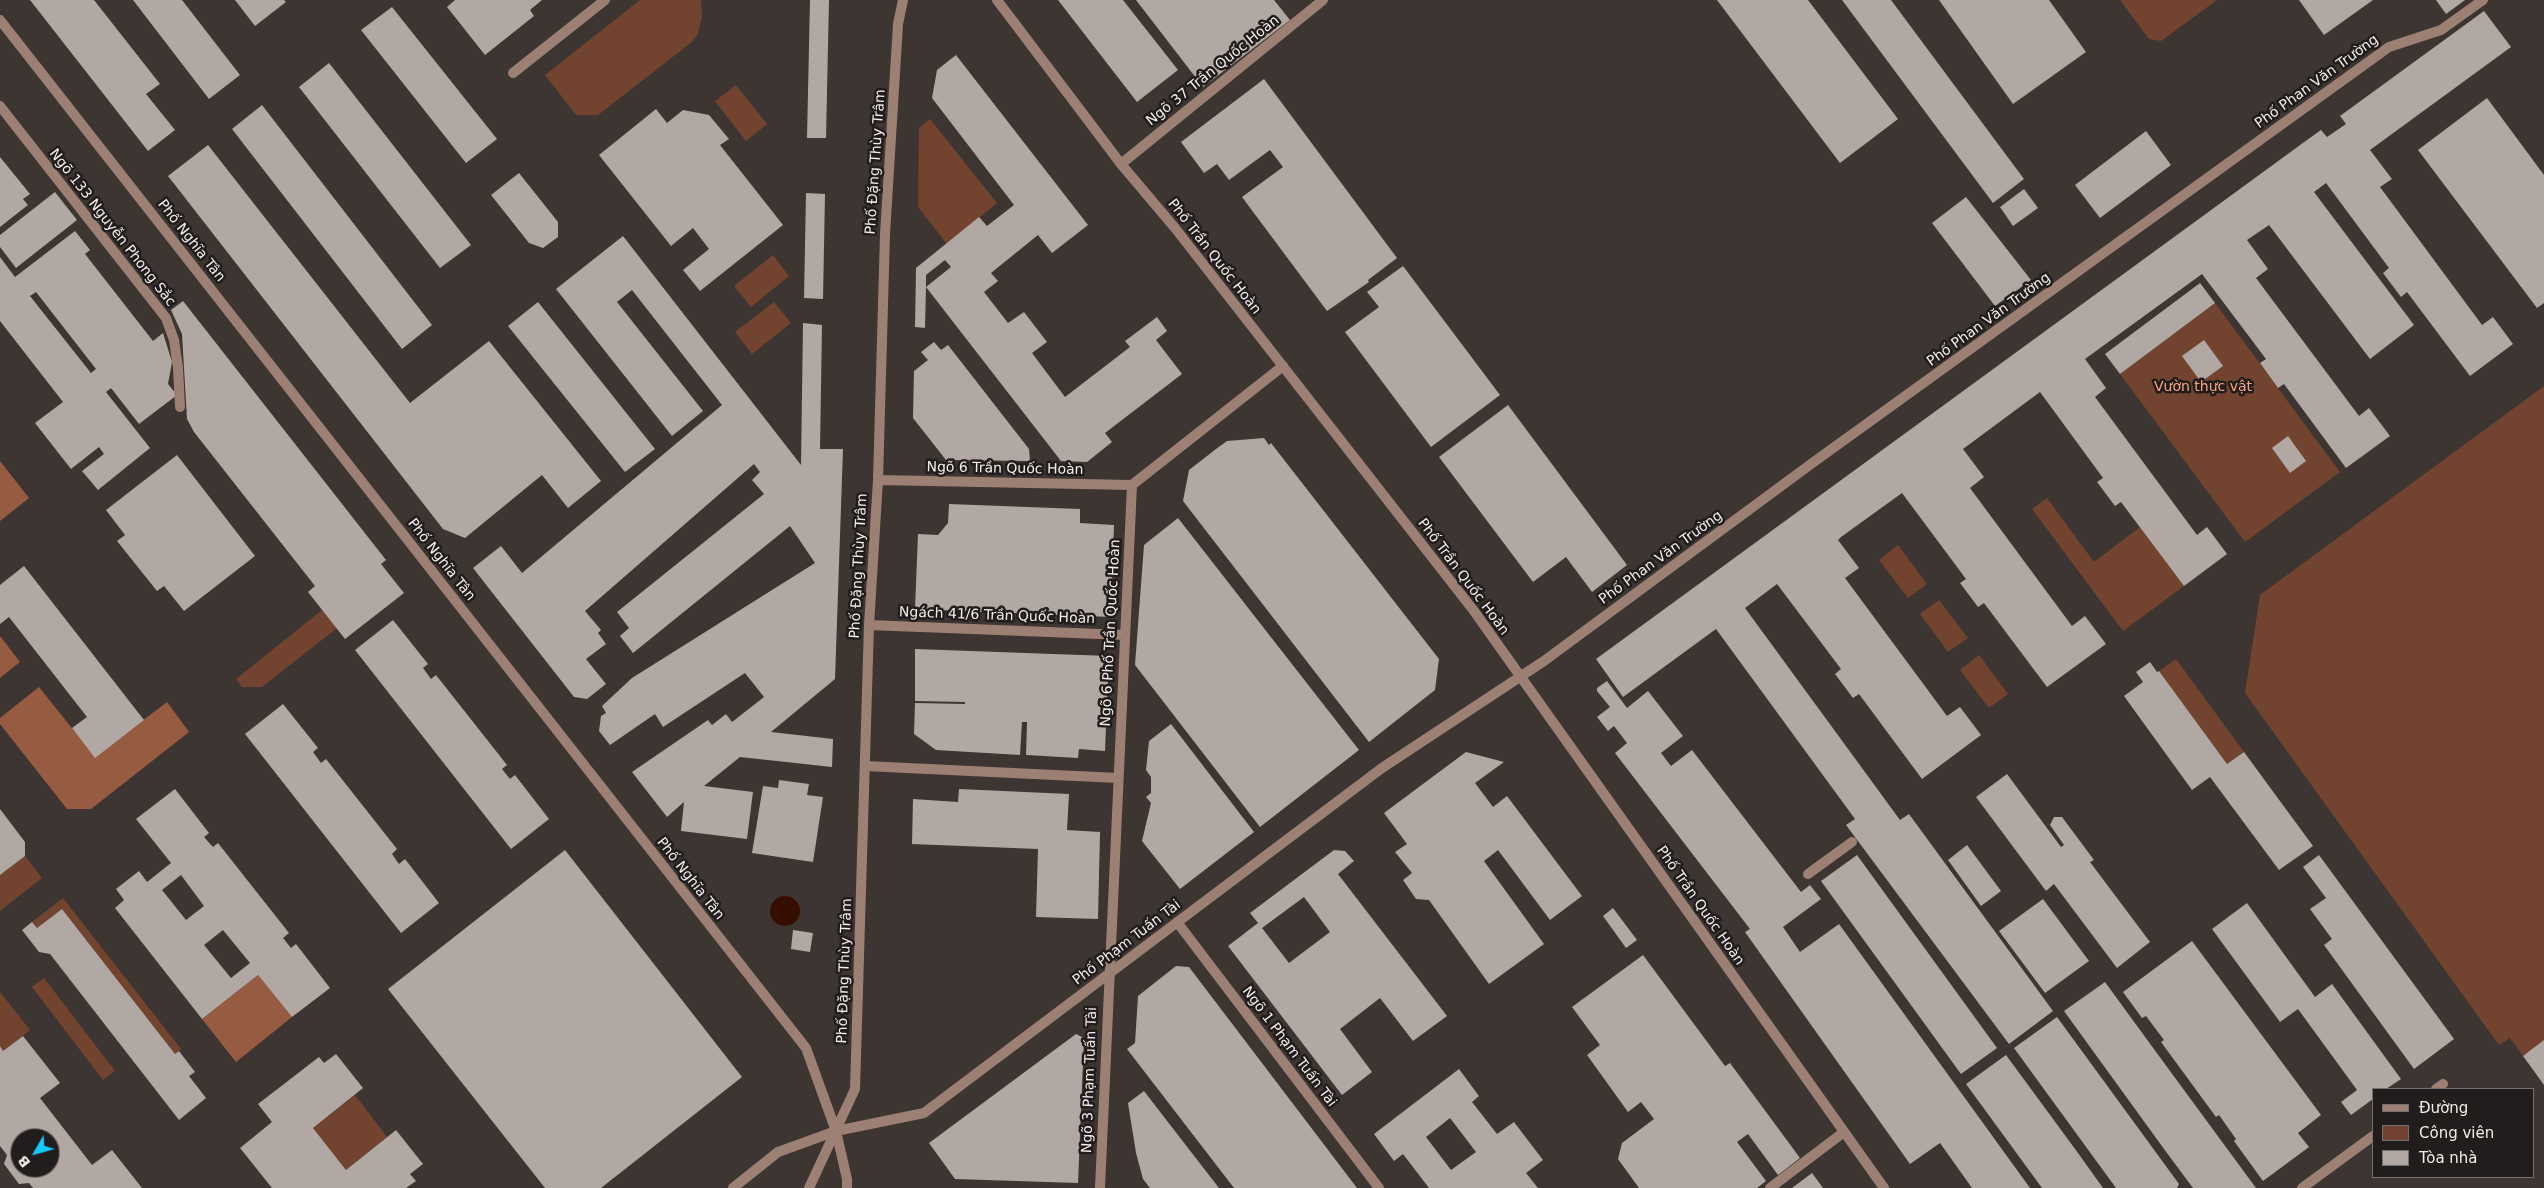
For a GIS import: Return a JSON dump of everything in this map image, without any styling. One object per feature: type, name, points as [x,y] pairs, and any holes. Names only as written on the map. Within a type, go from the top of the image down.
[{"type":"street","points":[[513,73],[605,0]]},
{"type":"street","name":"Phố Đặng Thùy Trâm","points":[[809,1188],[855,1089],[869,625],[878,480],[885,234],[898,24],[903,0]]},
{"type":"street","name":"Phố Trần Quốc Hoàn","points":[[997,0],[1121,164],[1283,366],[1474,611],[1519,677],[1884,1188]]},
{"type":"street","name":"Ngõ 37 Trần Quốc Hoàn","points":[[1121,164],[1323,0]]},
{"type":"street","name":"Phố Phan Văn Trường","points":[[1519,677],[1544,662],[1826,453],[2389,47],[2441,30],[2482,0]]},
{"type":"street","name":"Phố Nghĩa Tân","points":[[0,20],[806,1048],[836,1131]]},
{"type":"street","name":"Ngõ 133 Nguyễn Phong Sắc","points":[[0,106],[166,318],[174,340],[180,407]]},
{"type":"street","points":[[1132,485],[1283,366]]},
{"type":"street","name":"Ngõ 6 Trần Quốc Hoàn","points":[[878,480],[1132,485]]},
{"type":"street","name":"Ngõ 6 Phố Trần Quốc Hoàn","points":[[1108,974],[1132,485]]},
{"type":"street","name":"Ngách 41/6 Trần Quốc Hoàn","points":[[869,625],[1125,635]]},
{"type":"street","name":"Phố Phạm Tuấn Tài","points":[[733,1188],[778,1152],[836,1131],[924,1113],[1374,774],[1457,721],[1519,677]]},
{"type":"street","points":[[865,766],[1118,778]]},
{"type":"street","points":[[1808,874],[1852,842]]},
{"type":"street","name":"Ngõ 1 Phạm Tuấn Tài","points":[[1177,922],[1378,1188]]},
{"type":"street","name":"Ngõ 3 Phạm Tuấn Tài","points":[[1100,1188],[1108,974]]},
{"type":"street","points":[[836,1131],[847,1179],[847,1188]]},
{"type":"street","points":[[1770,1188],[1844,1132]]},
{"type":"street","points":[[2302,1188],[2372,1137]]},
{"type":"green space","points":[[640,0],[701,0],[702,16],[698,34],[692,42],[598,115],[576,115],[545,75]]},
{"type":"green space","points":[[2120,0],[2217,0],[2161,41],[2149,39]]},
{"type":"green space","points":[[736,85],[767,124],[746,141],[715,101]]},
{"type":"green space","points":[[930,119],[997,203],[947,244],[918,207],[919,128]]},
{"type":"green space","points":[[773,255],[789,276],[751,307],[734,286]]},
{"type":"green space","points":[[774,302],[791,323],[752,354],[735,332]]},
{"type":"green space","name":"Vườn thực vật","points":[[2215,303],[2340,472],[2245,542],[2120,374]]},
{"type":"green space","points":[[2544,386],[2544,1040],[2523,1056],[2510,1038],[2499,1045],[2245,693],[2260,595]]},
{"type":"green space","points":[[2047,498],[2094,562],[2140,527],[2184,586],[2123,631],[2032,509]]},
{"type":"green space","points":[[1898,545],[1927,584],[1908,598],[1879,560]]},
{"type":"green space","points":[[1939,600],[1968,638],[1948,652],[1920,614]]},
{"type":"green space","points":[[322,610],[337,628],[262,687],[242,687],[236,679]]},
{"type":"green space","points":[[1979,655],[2008,694],[1989,708],[1960,670]]},
{"type":"green space","points":[[2176,659],[2244,752],[2227,764],[2159,671]]},
{"type":"green space","points":[[25,856],[42,878],[0,911],[0,875]]},
{"type":"green space","points":[[63,898],[181,1049],[175,1054],[62,909],[37,928],[32,922]]},
{"type":"green space","points":[[44,978],[115,1071],[103,1080],[32,987]]},
{"type":"green space","points":[[0,992],[30,1030],[3,1051],[0,1046]]},
{"type":"green space","points":[[355,1095],[387,1137],[346,1170],[313,1128]]},
{"type":"shaded area","points":[[0,461],[29,498],[0,521]]},
{"type":"shaded area","points":[[0,636],[20,662],[0,678]]},
{"type":"shaded area","points":[[39,687],[95,757],[167,702],[189,732],[91,809],[67,809],[0,724],[0,718]]},
{"type":"shaded area","points":[[785,896],[791,897],[799,905],[799,917],[791,925],[785,926],[779,925],[771,917],[770,911],[771,905],[779,897]]},
{"type":"shaded area","points":[[258,975],[292,1017],[236,1062],[202,1019]]},
{"type":"building","points":[[30,0],[94,0],[160,84],[146,94],[175,130],[148,151]]},
{"type":"building","points":[[133,0],[182,0],[240,75],[209,99]]},
{"type":"building","points":[[235,0],[284,0],[286,2],[255,26]]},
{"type":"building","points":[[455,0],[542,0],[530,10],[534,16],[485,55],[447,7]]},
{"type":"building","points":[[810,0],[829,0],[826,138],[807,138]]},
{"type":"building","points":[[1058,0],[1123,0],[1178,70],[1137,102]]},
{"type":"building","points":[[1136,0],[1274,0],[1290,20],[1203,87]]},
{"type":"building","points":[[1717,0],[1808,0],[1898,119],[1840,163]]},
{"type":"building","points":[[1842,0],[1891,0],[2024,179],[1993,203]]},
{"type":"building","points":[[1939,0],[2049,0],[2086,52],[2013,104]]},
{"type":"building","points":[[2299,0],[2373,0],[2324,35]]},
{"type":"building","points":[[2436,0],[2465,0],[2446,14]]},
{"type":"building","points":[[392,7],[497,139],[466,163],[361,30]]},
{"type":"building","points":[[2484,11],[2511,47],[2370,150],[2392,179],[2380,187],[2482,325],[2493,317],[2513,344],[2470,376],[2407,292],[2401,297],[2383,273],[2389,268],[2326,183],[2314,192],[2414,325],[2370,359],[2269,225],[2247,240],[2268,269],[2256,278],[2359,416],[2369,408],[2390,436],[2346,468],[2284,384],[2278,388],[2260,363],[2266,359],[2202,274],[2085,359],[2106,388],[2095,397],[2197,535],[2207,527],[2227,554],[2184,586],[2121,502],[2115,506],[2097,482],[2103,478],[2040,392],[1963,449],[1984,477],[1970,488],[2072,626],[2085,616],[2106,644],[2047,687],[1984,603],[1978,607],[1960,583],[1966,579],[1902,493],[1841,537],[1838,540],[1859,568],[1845,578],[1947,716],[1960,707],[1981,735],[1922,779],[1859,694],[1853,698],[1835,674],[1841,669],[1777,584],[1745,608],[1900,820],[1909,814],[2053,1011],[2009,1044],[1846,825],[1855,819],[1716,629],[1623,697],[1596,659],[2321,130],[2327,137],[2346,124],[2340,116]]},
{"type":"building","points":[[956,55],[1088,225],[1052,253],[1038,235],[991,273],[998,281],[984,292],[1008,323],[1024,312],[1047,342],[1032,353],[1065,397],[1130,347],[1125,341],[1157,317],[1167,331],[1156,340],[1182,374],[1105,433],[1112,442],[1087,462],[1061,461],[926,287],[925,328],[915,327],[916,268],[979,217],[987,226],[1014,205],[932,98],[937,70]],"holes":[[[945,260],[951,267],[926,287],[926,275]]]},
{"type":"building","points":[[329,63],[471,245],[440,268],[299,87]]},
{"type":"building","points":[[1264,79],[1397,258],[1368,280],[1369,282],[1327,311],[1242,197],[1283,167],[1270,150],[1229,180],[1217,164],[1204,173],[1181,142]]},
{"type":"building","points":[[2487,98],[2544,175],[2544,303],[2537,308],[2418,150]]},
{"type":"building","points":[[262,105],[432,325],[402,349],[232,129]]},
{"type":"building","points":[[656,109],[667,123],[683,110],[709,115],[729,139],[720,145],[783,225],[700,291],[683,270],[709,249],[693,228],[671,246],[599,155]]},
{"type":"building","points":[[2146,131],[2171,165],[2100,218],[2075,185]]},
{"type":"building","points":[[208,145],[410,403],[489,341],[601,481],[568,508],[542,475],[465,538],[443,529],[168,176]]},
{"type":"building","points":[[0,157],[30,194],[23,199],[28,205],[0,227]]},
{"type":"building","points":[[519,173],[558,222],[558,237],[543,248],[529,243],[491,195]]},
{"type":"building","points":[[2024,189],[2038,208],[2013,226],[2000,207]]},
{"type":"building","points":[[55,192],[77,220],[16,268],[0,247],[0,235]]},
{"type":"building","points":[[806,193],[825,194],[823,299],[804,298]]},
{"type":"building","points":[[1966,197],[2031,280],[1995,306],[1932,223]]},
{"type":"building","points":[[75,231],[90,250],[85,254],[153,341],[163,333],[172,362],[168,384],[177,395],[139,424],[111,388],[106,392],[150,448],[98,490],[82,471],[104,454],[99,447],[71,469],[35,423],[63,402],[0,321],[0,257],[15,277]],"holes":[[[36,292],[96,369],[91,373],[30,296]]]},
{"type":"building","points":[[623,236],[801,465],[803,323],[822,325],[820,449],[843,449],[835,679],[771,732],[833,739],[832,767],[740,757],[704,786],[753,792],[747,839],[681,831],[684,802],[667,817],[632,772],[708,720],[712,725],[726,714],[732,722],[764,697],[745,673],[663,727],[655,714],[610,745],[599,731],[601,716],[606,713],[602,706],[632,678],[815,563],[790,526],[633,653],[620,636],[629,628],[617,612],[764,494],[752,480],[760,472],[754,464],[585,611],[601,630],[598,633],[606,644],[586,659],[606,684],[587,699],[574,697],[473,568],[501,546],[522,573],[722,405],[632,290],[617,302],[703,411],[672,436],[556,289]]},
{"type":"building","points":[[1403,266],[1500,395],[1431,447],[1345,332],[1379,307],[1367,292]]},
{"type":"building","points":[[2200,283],[2215,303],[2120,374],[2105,354]]},
{"type":"building","points":[[183,301],[386,560],[381,564],[404,593],[345,639],[308,592],[315,586],[194,432],[187,419],[182,334],[171,310]]},
{"type":"building","points":[[538,302],[655,449],[625,472],[508,326]]},
{"type":"building","points":[[2204,340],[2223,366],[2201,382],[2182,356]]},
{"type":"building","points":[[934,342],[941,350],[948,345],[1029,449],[1030,461],[946,460],[913,418],[914,371],[928,360],[921,352]]},
{"type":"building","points":[[1508,405],[1627,565],[1592,592],[1566,557],[1533,582],[1439,457]]},
{"type":"building","points":[[2288,436],[2306,461],[2290,473],[2272,448]]},
{"type":"building","points":[[1264,438],[1269,445],[1271,443],[1439,659],[1435,690],[1369,742],[1183,501],[1189,470],[1216,449],[1227,441]]},
{"type":"building","points":[[177,455],[255,556],[184,611],[164,586],[157,591],[117,541],[125,535],[106,510]]},
{"type":"building","points":[[949,504],[1080,509],[1080,523],[1114,525],[1111,617],[915,609],[918,534],[938,535],[948,523]]},
{"type":"building","points":[[1178,518],[1359,750],[1260,827],[1135,665],[1144,545]]},
{"type":"building","points":[[24,566],[144,720],[95,758],[72,728],[87,717],[9,617],[0,624],[0,585]]},
{"type":"building","points":[[393,620],[428,664],[423,668],[431,679],[436,675],[507,765],[502,769],[510,779],[515,775],[549,819],[511,849],[355,650]]},
{"type":"building","points":[[915,649],[1109,656],[1105,751],[1079,749],[1078,758],[1026,755],[1027,722],[1022,722],[1020,755],[936,750],[914,734],[915,703],[965,704],[965,702],[915,701]]},
{"type":"building","points":[[2150,662],[2157,672],[2159,671],[2227,764],[2244,752],[2313,846],[2279,870],[2210,777],[2192,790],[2124,696],[2143,682],[2136,672]]},
{"type":"building","points":[[1607,681],[1627,708],[1648,691],[1683,736],[1661,753],[1671,766],[1692,750],[1801,892],[1810,885],[1821,899],[1783,927],[1800,952],[1839,924],[2030,1188],[1972,1188],[1940,1143],[1910,1164],[1745,932],[1750,929],[1615,753],[1627,743],[1614,726],[1608,731],[1597,717],[1610,707],[1597,691],[1597,688]]},
{"type":"building","points":[[283,704],[318,748],[313,752],[321,763],[326,759],[397,849],[392,854],[399,864],[405,859],[439,903],[401,933],[245,734]]},
{"type":"building","points":[[1171,724],[1254,832],[1180,889],[1142,841],[1151,803],[1146,797],[1151,793],[1151,777],[1146,770],[1149,741]]},
{"type":"building","points":[[1466,752],[1504,762],[1475,783],[1493,807],[1507,796],[1582,896],[1550,920],[1498,850],[1484,861],[1544,944],[1489,984],[1429,900],[1416,899],[1403,880],[1412,873],[1395,852],[1407,844],[1384,813]]},
{"type":"building","points":[[2007,774],[2061,847],[2064,845],[2050,825],[2054,817],[2062,817],[2094,860],[2090,862],[2150,942],[2117,968],[2054,884],[2046,891],[1976,797]]},
{"type":"building","points":[[779,780],[809,784],[807,795],[823,797],[813,862],[752,853],[763,786],[778,788]]},
{"type":"building","points":[[175,789],[209,833],[204,837],[213,847],[218,843],[289,933],[283,938],[291,948],[296,944],[330,988],[292,1017],[258,975],[202,1019],[115,908],[124,900],[116,889],[139,871],[147,882],[171,863],[136,819]],"holes":[[[181,875],[204,906],[186,920],[162,890]],[[223,930],[250,963],[231,978],[204,945]]]},
{"type":"building","points":[[959,789],[1069,794],[1067,830],[1100,832],[1098,919],[1036,917],[1038,849],[912,844],[913,799],[958,802]]},
{"type":"building","points":[[0,809],[25,842],[25,856],[0,875]]},
{"type":"building","points":[[1967,845],[2001,891],[1981,906],[1948,860]]},
{"type":"building","points":[[565,850],[742,1077],[601,1188],[545,1188],[388,989]]},
{"type":"building","points":[[1334,850],[1345,851],[1354,861],[1338,874],[1447,1016],[1413,1041],[1380,998],[1340,1029],[1372,1072],[1342,1095],[1228,946],[1258,923],[1250,913]],"holes":[[[1304,897],[1330,932],[1289,963],[1262,928]]]},
{"type":"building","points":[[1857,855],[1997,1048],[1961,1074],[1821,881]]},
{"type":"building","points":[[2319,855],[2454,1039],[2414,1069],[2324,945],[2332,939],[2310,909],[2326,898],[2303,867]]},
{"type":"building","points":[[2043,899],[2089,961],[2045,993],[1999,931]]},
{"type":"building","points":[[2247,903],[2315,997],[2332,984],[2401,1079],[2388,1088],[2372,1088],[2372,1100],[2351,1115],[2341,1102],[2357,1090],[2298,1009],[2280,1022],[2212,929]]},
{"type":"building","points":[[1613,908],[1637,940],[1626,948],[1603,916]]},
{"type":"building","points":[[62,909],[175,1054],[179,1051],[195,1072],[189,1076],[206,1098],[179,1120],[50,954],[39,952],[22,930],[32,922],[37,928]]},
{"type":"building","points":[[793,930],[813,933],[810,952],[791,949]]},
{"type":"building","points":[[2192,941],[2321,1115],[2298,1133],[2309,1147],[2263,1181],[2234,1141],[2236,1139],[2219,1115],[2216,1117],[2161,1042],[2164,1040],[2146,1016],[2142,1018],[2123,992]]},
{"type":"building","points":[[1643,955],[1725,1066],[1730,1063],[1800,1158],[1778,1175],[1748,1134],[1737,1142],[1766,1181],[1757,1188],[1639,1188],[1618,1159],[1622,1143],[1654,1119],[1641,1102],[1628,1112],[1587,1055],[1600,1045],[1572,1007]]},
{"type":"building","points":[[1176,966],[1189,967],[1357,1188],[1234,1188],[1127,1049],[1135,1043],[1138,996]]},
{"type":"building","points":[[2105,982],[2256,1188],[2193,1188],[2164,1149],[2064,1011]]},
{"type":"building","points":[[2057,1017],[2179,1184],[2177,1188],[2116,1188],[2014,1048]]},
{"type":"building","points":[[1076,1034],[1084,1038],[1078,1183],[955,1179],[929,1143]]},
{"type":"building","points":[[23,1036],[60,1083],[40,1098],[92,1165],[112,1150],[142,1188],[33,1188],[29,1183],[19,1184],[14,1178],[60,1178],[60,1128],[10,1128],[10,1172],[4,1164],[7,1155],[0,1146],[0,1046],[3,1051]]},
{"type":"building","points":[[2544,1040],[2544,1085],[2523,1056]]},
{"type":"building","points":[[336,1054],[363,1088],[313,1128],[346,1170],[396,1130],[423,1164],[410,1174],[416,1181],[406,1188],[272,1188],[240,1148],[272,1122],[258,1104],[319,1057],[324,1063]]},
{"type":"building","points":[[2006,1055],[2103,1188],[2042,1188],[1966,1084]]},
{"type":"building","points":[[1459,1069],[1479,1096],[1472,1102],[1497,1134],[1514,1122],[1543,1160],[1526,1173],[1538,1188],[1429,1188],[1403,1154],[1394,1161],[1374,1134]],"holes":[[[1450,1118],[1476,1152],[1451,1170],[1426,1137]]]},
{"type":"building","points":[[1144,1091],[1219,1188],[1150,1188],[1143,1179],[1136,1153],[1128,1103]]},
{"type":"building","points":[[1812,1173],[1823,1188],[1792,1188]]}]
